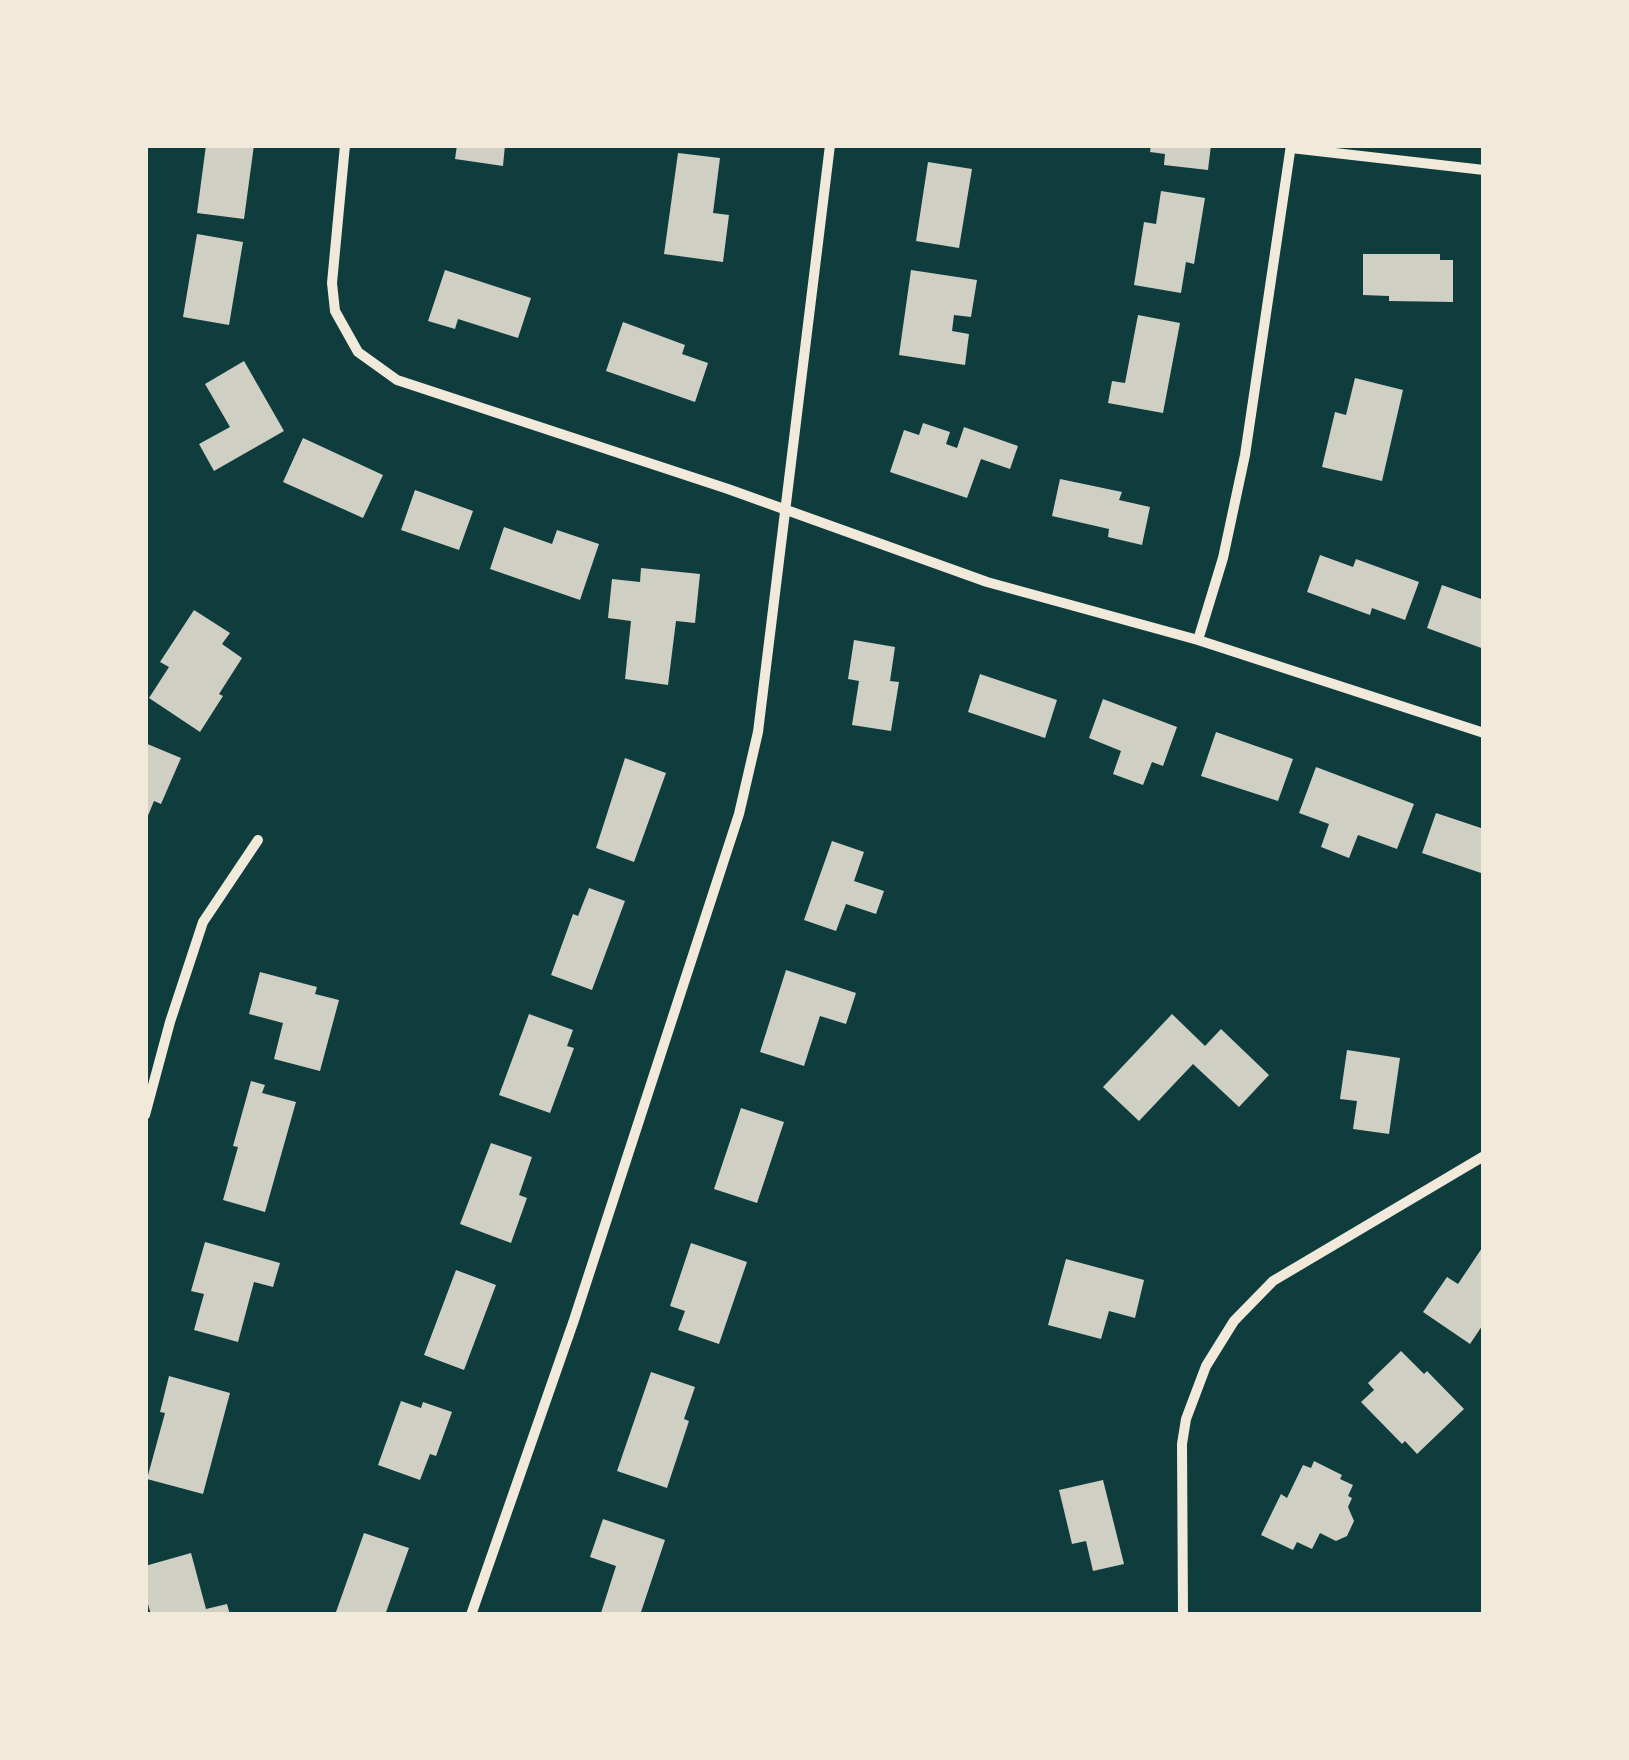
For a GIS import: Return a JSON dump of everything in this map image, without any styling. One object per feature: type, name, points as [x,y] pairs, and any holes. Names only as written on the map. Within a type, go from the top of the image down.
[{"type":"street","points":[[345,145],[332,284],[335,311],[358,352],[397,380],[728,489],[987,582],[1198,640],[1484,733]]},
{"type":"street","points":[[471,1615],[574,1320],[738,814],[758,732],[830,145]]},
{"type":"street","points":[[1198,640],[1223,558],[1244,455],[1291,146],[1484,170]]},
{"type":"street","points":[[145,1115],[203,922],[258,840]]},
{"type":"street","points":[[1183,1615],[1182,1444],[1186,1419],[1206,1366],[1234,1321],[1273,1282],[1484,1156]]},
{"type":"building","points":[[206,145],[254,145],[244,219],[197,213]]},
{"type":"building","points":[[457,145],[505,145],[503,166],[455,159]]},
{"type":"building","points":[[1151,145],[1211,145],[1208,170],[1164,165],[1165,154],[1150,152]]},
{"type":"building","points":[[678,153],[720,158],[713,213],[729,215],[723,262],[664,254]]},
{"type":"building","points":[[928,162],[972,169],[959,248],[916,241]]},
{"type":"building","points":[[1161,191],[1205,198],[1194,264],[1186,262],[1181,293],[1134,285],[1144,222],[1156,224]]},
{"type":"building","points":[[197,234],[243,242],[229,325],[183,317]]},
{"type":"building","points":[[1363,254],[1440,254],[1440,260],[1453,260],[1453,302],[1389,301],[1389,296],[1363,295]]},
{"type":"building","points":[[445,270],[531,298],[518,338],[458,319],[455,329],[428,321]]},
{"type":"building","points":[[911,270],[977,280],[971,317],[954,315],[952,331],[969,334],[965,365],[899,355]]},
{"type":"building","points":[[1138,315],[1180,323],[1163,413],[1108,403],[1112,381],[1125,383]]},
{"type":"building","points":[[623,322],[685,345],[682,354],[708,363],[695,402],[606,371]]},
{"type":"building","points":[[244,361],[284,431],[214,471],[199,444],[230,427],[205,384]]},
{"type":"building","points":[[1355,378],[1403,390],[1382,481],[1322,467],[1335,412],[1346,415]]},
{"type":"building","points":[[923,423],[950,432],[946,444],[957,448],[964,427],[1018,446],[1010,469],[981,459],[967,498],[890,472],[904,430],[919,435]]},
{"type":"building","points":[[303,438],[383,475],[363,518],[283,482]]},
{"type":"building","points":[[1060,479],[1122,492],[1119,500],[1150,507],[1142,545],[1108,537],[1109,529],[1052,516]]},
{"type":"building","points":[[415,490],[473,511],[459,550],[401,530]]},
{"type":"building","points":[[504,527],[552,544],[557,530],[599,544],[580,600],[490,569]]},
{"type":"building","points":[[1320,555],[1353,567],[1356,559],[1419,582],[1405,620],[1372,608],[1370,615],[1307,592]]},
{"type":"building","points":[[641,568],[700,574],[695,623],[676,621],[668,685],[625,679],[631,621],[608,618],[612,579],[640,582]]},
{"type":"building","points":[[1442,585],[1484,600],[1484,649],[1427,628]]},
{"type":"building","points":[[194,610],[230,633],[222,644],[242,658],[200,732],[149,698],[169,667],[160,662]]},
{"type":"building","points":[[854,640],[895,647],[890,681],[899,682],[891,731],[852,725],[859,681],[848,679]]},
{"type":"building","points":[[980,674],[1057,700],[1045,738],[968,712]]},
{"type":"building","points":[[1103,699],[1177,727],[1163,766],[1152,762],[1143,785],[1113,774],[1121,751],[1089,738]]},
{"type":"building","points":[[1216,732],[1293,759],[1278,801],[1201,776]]},
{"type":"building","points":[[145,743],[181,758],[161,804],[154,801],[145,823]]},
{"type":"building","points":[[625,758],[666,773],[634,862],[596,848]]},
{"type":"building","points":[[1316,767],[1414,804],[1397,849],[1358,835],[1349,858],[1321,847],[1329,824],[1299,813]]},
{"type":"building","points":[[1436,813],[1484,829],[1484,874],[1422,853]]},
{"type":"building","points":[[832,841],[864,852],[854,881],[884,891],[876,914],[846,904],[836,931],[804,920]]},
{"type":"building","points":[[589,888],[625,901],[592,990],[551,975],[573,914],[578,916]]},
{"type":"building","points":[[786,970],[856,993],[846,1024],[820,1016],[804,1066],[760,1052]]},
{"type":"building","points":[[260,972],[317,987],[315,994],[339,1000],[320,1071],[274,1059],[283,1023],[249,1014]]},
{"type":"building","points":[[529,1014],[573,1030],[567,1046],[574,1048],[550,1113],[499,1095]]},
{"type":"building","points":[[1172,1014],[1205,1046],[1221,1029],[1269,1075],[1239,1107],[1193,1064],[1139,1121],[1103,1087]]},
{"type":"building","points":[[1347,1050],[1400,1058],[1389,1134],[1353,1129],[1357,1101],[1340,1099]]},
{"type":"building","points":[[251,1081],[265,1085],[262,1093],[296,1102],[265,1212],[223,1200]]},
{"type":"building","points":[[741,1108],[784,1122],[757,1203],[714,1189]]},
{"type":"building","points":[[491,1143],[532,1157],[519,1195],[527,1198],[511,1243],[460,1224]]},
{"type":"building","points":[[205,1242],[280,1263],[273,1287],[254,1282],[238,1342],[194,1330],[204,1294],[191,1291]]},
{"type":"building","points":[[691,1243],[747,1262],[719,1344],[678,1330],[685,1311],[670,1306]]},
{"type":"building","points":[[1484,1245],[1484,1323],[1470,1344],[1423,1312],[1447,1277],[1458,1284]]},
{"type":"building","points":[[1066,1259],[1144,1280],[1135,1318],[1109,1311],[1101,1339],[1048,1325]]},
{"type":"building","points":[[456,1270],[496,1285],[464,1370],[424,1355]]},
{"type":"building","points":[[1401,1351],[1464,1409],[1417,1454],[1361,1402],[1374,1390],[1368,1383]]},
{"type":"building","points":[[651,1372],[695,1387],[684,1419],[689,1421],[667,1488],[617,1471]]},
{"type":"building","points":[[169,1376],[230,1393],[203,1494],[147,1479],[165,1413],[160,1412]]},
{"type":"building","points":[[401,1401],[421,1408],[423,1402],[452,1412],[436,1456],[430,1454],[420,1480],[378,1465]]},
{"type":"building","points":[[1314,1461],[1353,1485],[1348,1507],[1354,1521],[1347,1536],[1336,1541],[1320,1533],[1312,1549],[1297,1542],[1293,1550],[1261,1535],[1281,1494],[1287,1498],[1303,1465],[1311,1468]]},
{"type":"building","points":[[1103,1480],[1124,1564],[1093,1571],[1086,1541],[1072,1544],[1059,1490]]},
{"type":"building","points":[[603,1519],[665,1540],[640,1615],[601,1613],[616,1566],[590,1557]]},
{"type":"building","points":[[364,1533],[409,1548],[385,1615],[336,1612]]},
{"type":"building","points":[[191,1553],[206,1609],[227,1604],[230,1615],[151,1615],[145,1593],[145,1566]]}]
